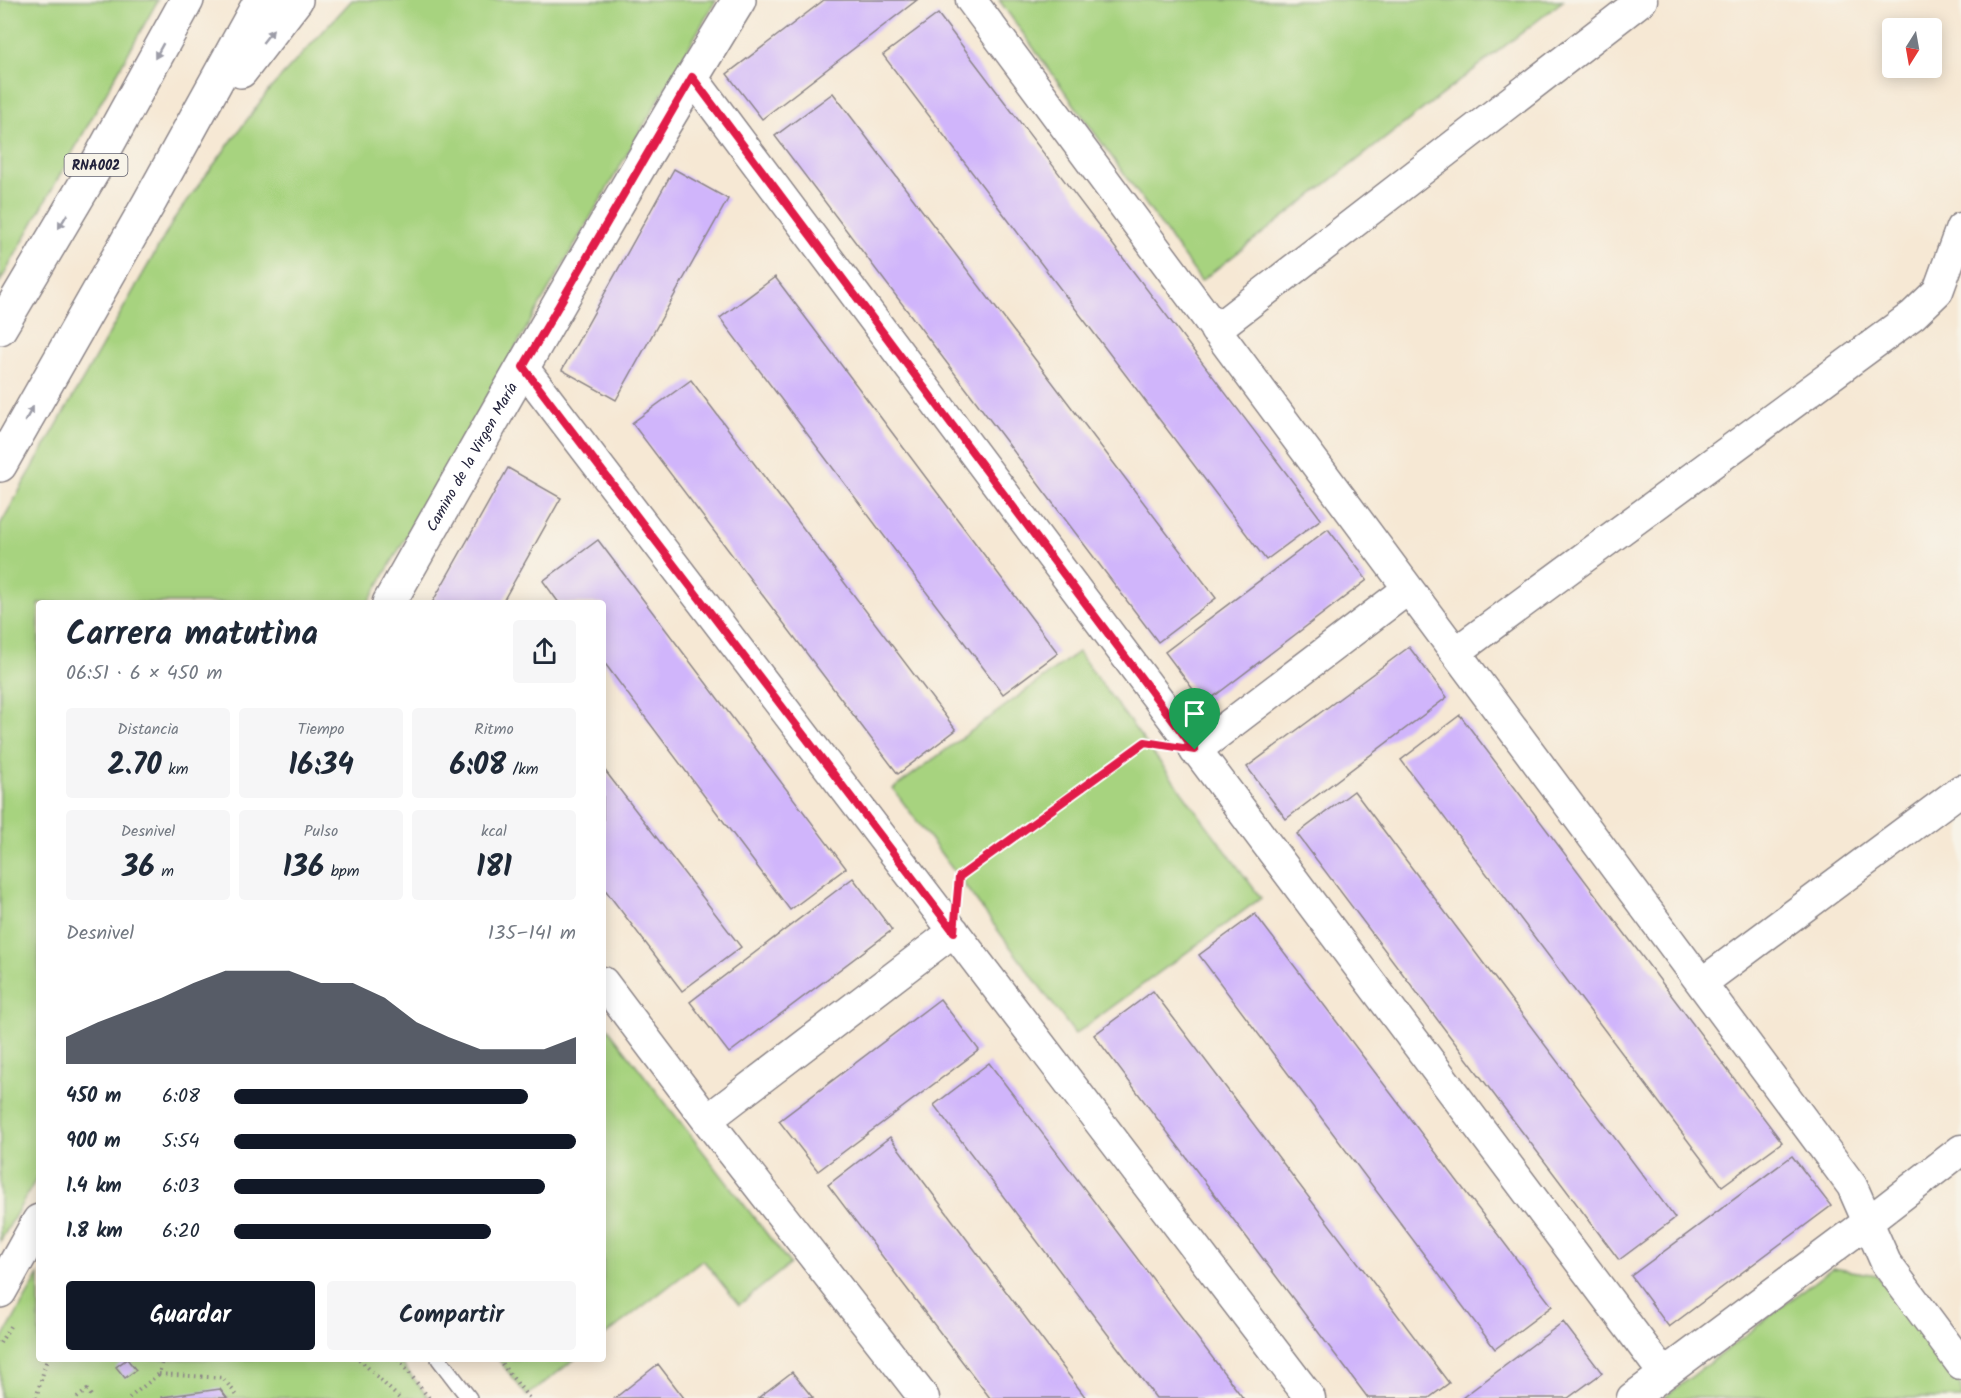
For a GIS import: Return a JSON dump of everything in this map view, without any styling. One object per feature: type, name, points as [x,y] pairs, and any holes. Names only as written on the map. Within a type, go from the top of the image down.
[{"type":"main road","name":"RNA002","points":[[0,328],[93,171],[187,0]]},
{"type":"main road","points":[[0,465],[261,0]]},
{"type":"main road","points":[[149,203],[248,62],[296,0]]},
{"type":"main road","name":"Camino de la Virgen María","points":[[390,600],[523,367],[739,0]]},
{"type":"main road","points":[[0,1291],[36,1226]]},
{"type":"street","points":[[971,0],[1852,1186],[1886,1263],[1961,1364]]},
{"type":"street","points":[[1215,330],[1642,0]]},
{"type":"street","points":[[692,77],[1664,1374]]},
{"type":"street","points":[[1456,652],[1913,315],[1938,291],[1961,228]]},
{"type":"street","points":[[523,367],[1310,1398]]},
{"type":"street","points":[[1195,750],[1408,589]]},
{"type":"street","points":[[1702,983],[1961,790]]},
{"type":"street","points":[[707,1120],[954,932]]},
{"type":"street","points":[[606,986],[707,1120],[924,1398]]},
{"type":"street","points":[[1632,1398],[1961,1150]]},
{"type":"lane","points":[[441,1362],[469,1398]]},
{"type":"path","points":[[954,932],[959,877],[1145,742],[1195,750]]},
{"type":"path","points":[[37,1398],[46,1362]]},
{"type":"path","points":[[129,1398],[159,1374],[162,1362]]},
{"type":"path","points":[[362,1362],[399,1398]]},
{"type":"path","points":[[400,1362],[429,1398]]},
{"type":"path","points":[[500,1362],[529,1398]]},
{"type":"path","points":[[159,1374],[224,1378],[239,1398]]},
{"type":"path","points":[[77,1398],[87,1390],[93,1398]]},
{"type":"green space","points":[[0,0],[158,0],[0,282]]},
{"type":"green space","points":[[352,0],[716,0],[370,600],[36,600],[36,1179],[0,1242],[0,525],[176,216],[269,90]]},
{"type":"green space","points":[[999,0],[1564,0],[1201,281]]},
{"type":"green space","points":[[1078,652],[1261,898],[1075,1034],[893,789]]},
{"type":"green space","points":[[606,1026],[790,1264],[739,1305],[703,1260],[606,1335]]},
{"type":"green space","points":[[1832,1268],[1877,1275],[1961,1387],[1961,1398],[1664,1398]]},
{"type":"green space","points":[[36,1280],[36,1362],[400,1362],[429,1398],[0,1398],[0,1343]]},
{"type":"green space","points":[[500,1362],[571,1362],[527,1396]]},
{"type":"building","points":[[824,0],[917,0],[762,119],[727,74]]},
{"type":"building","points":[[938,14],[1321,519],[1266,560],[883,55]]},
{"type":"building","points":[[833,93],[1216,598],[1158,642],[775,136]]},
{"type":"building","points":[[674,169],[728,199],[616,400],[562,370]]},
{"type":"building","points":[[775,277],[1058,653],[1003,694],[720,318]]},
{"type":"building","points":[[691,380],[956,730],[898,774],[632,423]]},
{"type":"building","points":[[508,468],[561,498],[504,600],[434,600]]},
{"type":"building","points":[[1328,529],[1367,580],[1204,704],[1165,652]]},
{"type":"building","points":[[598,540],[846,868],[790,910],[606,665],[606,600],[557,600],[543,581]]},
{"type":"building","points":[[1409,647],[1447,697],[1286,819],[1247,767]]},
{"type":"building","points":[[1460,715],[1782,1142],[1722,1186],[1401,760]]},
{"type":"building","points":[[606,772],[741,947],[682,991],[606,891]]},
{"type":"building","points":[[1354,791],[1675,1218],[1619,1260],[1297,834]]},
{"type":"building","points":[[853,878],[892,930],[729,1053],[690,1002]]},
{"type":"building","points":[[1255,914],[1552,1306],[1495,1349],[1199,955]]},
{"type":"building","points":[[1153,991],[1449,1383],[1429,1398],[1368,1398],[1094,1035]]},
{"type":"building","points":[[940,999],[979,1050],[818,1171],[779,1121]]},
{"type":"building","points":[[989,1063],[1243,1398],[1156,1398],[934,1105]]},
{"type":"building","points":[[890,1137],[1086,1398],[990,1398],[828,1185]]},
{"type":"building","points":[[1792,1156],[1831,1206],[1669,1327],[1631,1276]]},
{"type":"building","points":[[1563,1322],[1602,1373],[1568,1398],[1462,1398]]},
{"type":"building","points":[[123,1362],[129,1362],[136,1370],[125,1378],[116,1367]]},
{"type":"building","points":[[658,1364],[684,1398],[615,1398]]},
{"type":"building","points":[[792,1372],[813,1398],[758,1398]]},
{"type":"building","points":[[220,1389],[227,1398],[162,1398],[162,1397]]},
{"type":"route","points":[[692,77],[1195,750],[1145,742],[959,877],[954,932],[523,367],[692,77]]}]
